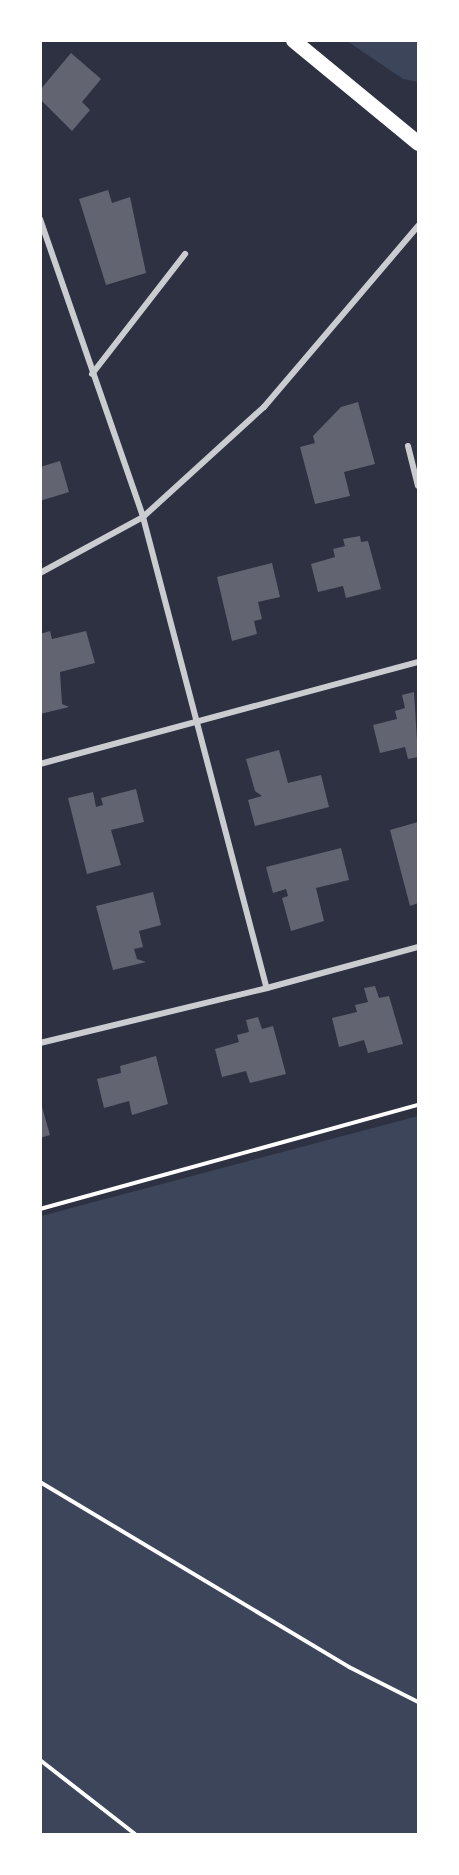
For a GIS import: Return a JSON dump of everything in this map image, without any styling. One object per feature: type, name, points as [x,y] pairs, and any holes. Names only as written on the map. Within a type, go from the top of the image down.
[{"type":"main road","points":[[293,40],[418,143]]},
{"type":"street","points":[[40,219],[143,518],[267,988]]},
{"type":"street","points":[[40,573],[143,518],[264,407],[418,226]]},
{"type":"street","points":[[92,374],[184,254]]},
{"type":"street","points":[[408,446],[418,486]]},
{"type":"street","points":[[40,764],[418,662]]},
{"type":"street","points":[[40,1043],[267,988],[418,947]]},
{"type":"path","points":[[40,1209],[418,1105]]},
{"type":"path","points":[[40,1482],[349,1667],[418,1702]]},
{"type":"path","points":[[40,1760],[135,1834]]},
{"type":"shaded area","points":[[347,41],[418,41],[418,82],[403,79]]},
{"type":"shaded area","points":[[418,1116],[418,1834],[41,1834],[41,1216]]},
{"type":"building","points":[[71,53],[101,79],[82,102],[90,110],[72,131],[40,99],[40,90]]},
{"type":"building","points":[[108,190],[112,203],[130,197],[146,273],[106,285],[79,199]]},
{"type":"building","points":[[358,402],[375,464],[344,472],[350,496],[315,504],[300,447],[315,443],[313,436],[341,407]]},
{"type":"building","points":[[60,461],[69,492],[40,501],[40,467]]},
{"type":"building","points":[[360,536],[361,542],[368,541],[381,589],[346,598],[343,586],[318,592],[311,564],[335,557],[333,549],[345,546],[343,539]]},
{"type":"building","points":[[272,563],[280,597],[258,602],[262,619],[254,621],[257,634],[232,641],[217,577]]},
{"type":"building","points":[[50,631],[52,639],[86,631],[95,663],[60,672],[62,704],[69,707],[40,714],[40,634]]},
{"type":"building","points":[[414,692],[418,757],[408,759],[405,747],[380,753],[373,725],[397,719],[395,711],[405,708],[402,695]]},
{"type":"building","points":[[279,750],[288,783],[321,775],[329,807],[255,826],[248,800],[262,796],[255,791],[246,759]]},
{"type":"building","points":[[136,789],[144,822],[111,830],[121,865],[87,874],[68,798],[93,792],[96,807],[103,805],[101,798]]},
{"type":"building","points":[[418,822],[418,903],[410,906],[390,830]]},
{"type":"building","points":[[341,848],[349,880],[316,888],[324,921],[291,931],[282,898],[288,896],[286,889],[273,893],[266,867]]},
{"type":"building","points":[[153,892],[161,925],[139,931],[143,947],[134,949],[137,959],[146,962],[113,970],[96,906]]},
{"type":"building","points":[[375,986],[379,998],[389,996],[403,1044],[368,1053],[364,1040],[339,1047],[332,1018],[357,1012],[355,1005],[368,1002],[364,988]]},
{"type":"building","points":[[258,1017],[262,1029],[273,1026],[286,1074],[250,1083],[246,1071],[222,1077],[215,1049],[239,1042],[237,1035],[249,1032],[246,1020]]},
{"type":"building","points":[[156,1056],[168,1104],[132,1115],[129,1101],[104,1108],[97,1079],[121,1073],[120,1066]]},
{"type":"building","points":[[40,1100],[50,1135],[40,1138]]}]
